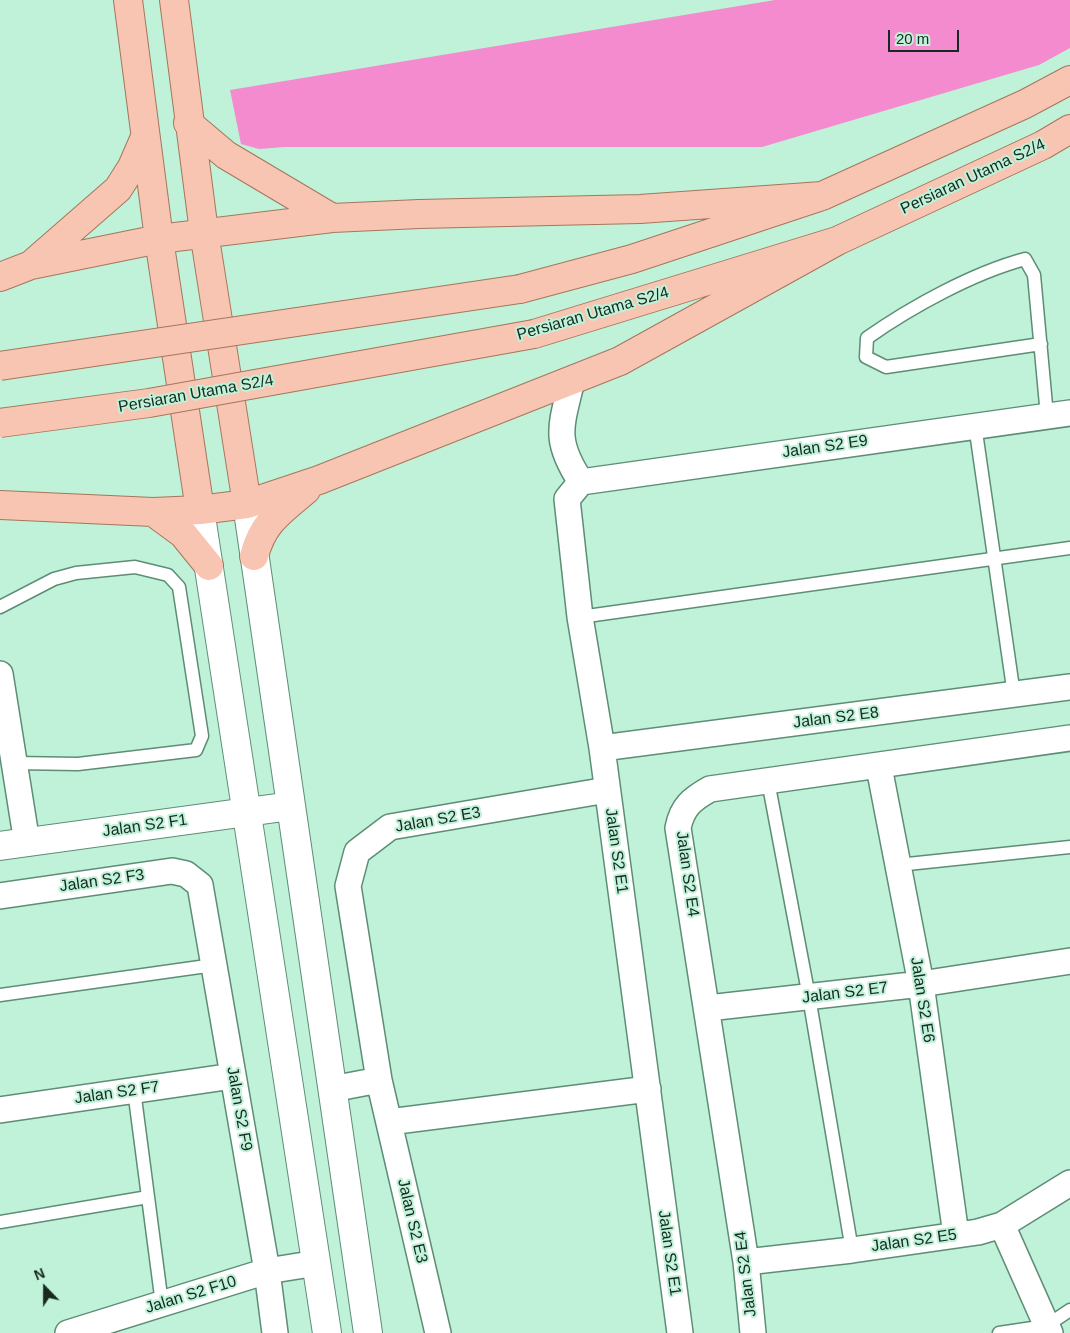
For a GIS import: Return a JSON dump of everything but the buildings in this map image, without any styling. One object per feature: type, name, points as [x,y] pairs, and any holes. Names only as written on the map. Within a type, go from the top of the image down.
[{"type":"main road","points":[[128,0],[159,239],[200,510]]},
{"type":"main road","points":[[174,0],[188,123],[247,504]]},
{"type":"main road","points":[[0,366],[520,289],[632,258],[822,196],[1024,104],[1070,80]]},
{"type":"main road","points":[[188,123],[226,155],[332,218]]},
{"type":"main road","name":"Persiaran Utama S2/4","points":[[0,424],[149,403],[534,334],[837,241],[1043,146],[1070,130]]},
{"type":"main road","points":[[31,265],[118,189],[132,167],[145,137]]},
{"type":"main road","points":[[0,277],[31,265],[159,239],[204,232],[332,218],[419,214],[640,210],[822,196]]},
{"type":"main road","points":[[0,505],[153,512],[200,510],[247,504],[319,480],[620,361],[837,241]]},
{"type":"main road","points":[[254,556],[260,536],[268,524],[319,480]]},
{"type":"main road","points":[[153,512],[183,534],[209,566]]},
{"type":"street","points":[[572,380],[562,424],[562,446],[567,461],[581,482]]},
{"type":"street","name":"Jalan S2 E9","points":[[581,482],[1058,415]]},
{"type":"street","name":"Jalan S2 E1","points":[[581,482],[567,499],[580,617],[608,790],[680,1333]]},
{"type":"street","points":[[247,504],[368,1333]]},
{"type":"street","points":[[200,510],[328,1333]]},
{"type":"street","points":[[0,674],[2,699],[27,843]]},
{"type":"street","name":"Jalan S2 E8","points":[[602,748],[1070,687]]},
{"type":"street","name":"Jalan S2 E4","points":[[753,1333],[746,1262],[708,1008],[678,828],[681,813],[692,799],[710,789],[879,767],[1070,738]]},
{"type":"street","name":"Jalan S2 E6","points":[[879,767],[920,984],[956,1235]]},
{"type":"street","name":"Jalan S2 E3","points":[[438,1333],[379,1080],[348,886],[357,852],[390,828],[608,790]]},
{"type":"street","name":"Jalan S2 F1","points":[[0,846],[291,806]]},
{"type":"street","name":"Jalan S2 F3","points":[[0,896],[172,871],[186,874],[200,885]]},
{"type":"street","name":"Jalan S2 F9","points":[[200,885],[267,1271],[274,1333]]},
{"type":"street","name":"Jalan S2 E7","points":[[708,1008],[920,984],[1070,961]]},
{"type":"street","name":"Jalan S2 F7","points":[[0,1110],[233,1076]]},
{"type":"street","points":[[332,1089],[379,1080]]},
{"type":"street","points":[[389,1122],[648,1089]]},
{"type":"street","name":"Jalan S2 E5","points":[[746,1262],[852,1250],[956,1235],[1002,1225],[1070,1183]]},
{"type":"street","points":[[1002,1225],[1048,1329]]},
{"type":"street","name":"Jalan S2 F10","points":[[68,1333],[267,1271],[317,1263]]},
{"type":"lane","points":[[1040,344],[886,367],[866,357],[867,338],[892,320],[997,266],[1024,258],[1034,275],[1040,344],[1058,415]]},
{"type":"lane","points":[[975,426],[1014,695]]},
{"type":"lane","points":[[580,617],[1070,548]]},
{"type":"lane","points":[[0,608],[54,579],[76,573],[135,567],[168,575],[179,586],[202,736],[196,750],[78,764],[14,762]]},
{"type":"lane","points":[[768,782],[809,997],[852,1250]]},
{"type":"lane","points":[[898,865],[1070,847]]},
{"type":"lane","points":[[0,995],[214,965]]},
{"type":"lane","points":[[134,1090],[162,1304]]},
{"type":"lane","points":[[0,1222],[148,1197]]},
{"type":"lane","points":[[999,1333],[1048,1329],[1070,1310]]},
{"type":"shaded area","points":[[775,0],[1070,0],[1070,48],[1039,65],[762,147],[285,147],[259,149],[241,144],[230,90]]}]
